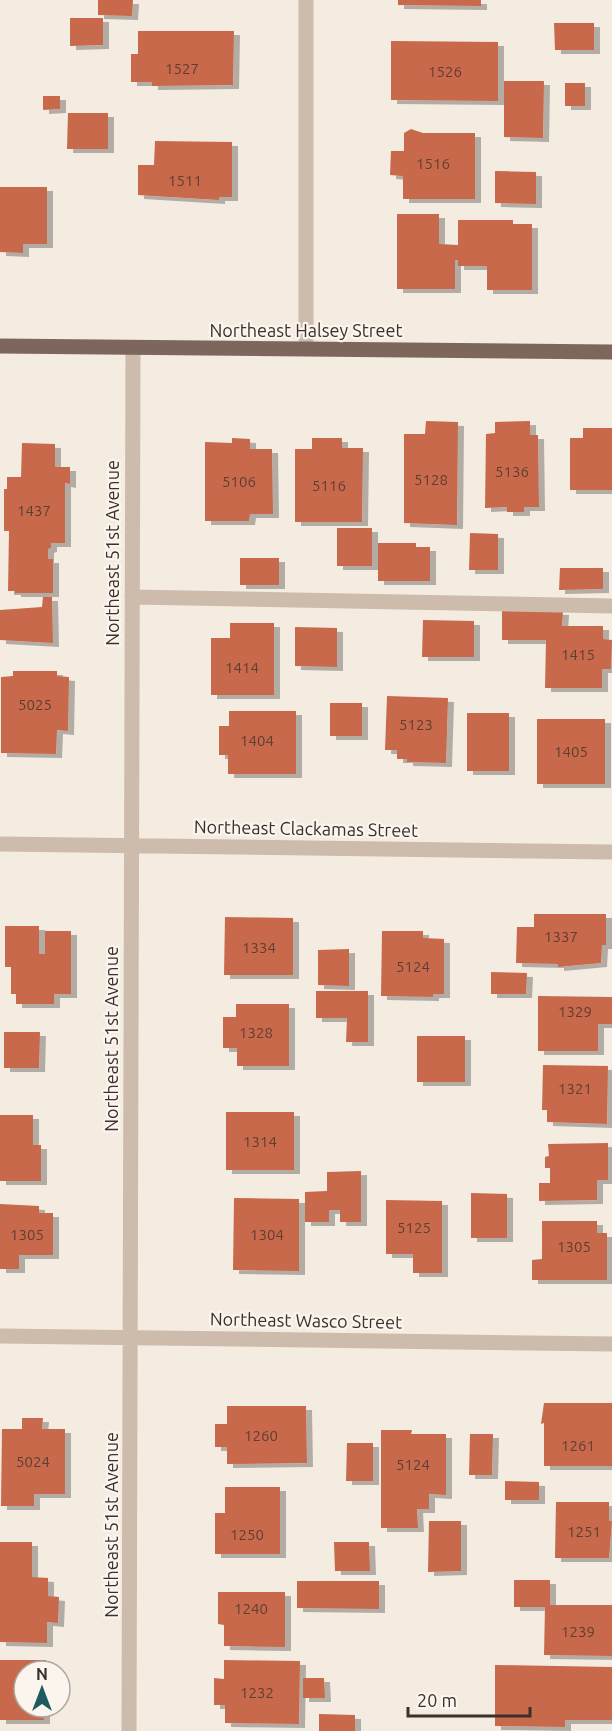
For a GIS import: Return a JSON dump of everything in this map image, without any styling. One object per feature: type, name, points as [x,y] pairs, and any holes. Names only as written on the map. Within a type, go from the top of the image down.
[{"type":"main road","name":"Northeast Halsey Street","points":[[0,346],[612,352]]},
{"type":"street","points":[[306,0],[306,349]]},
{"type":"street","name":"Northeast 51st Avenue","points":[[129,1731],[133,348]]},
{"type":"street","points":[[132,597],[612,606]]},
{"type":"street","name":"Northeast Clackamas Street","points":[[0,844],[612,852]]},
{"type":"street","name":"Northeast Wasco Street","points":[[0,1336],[612,1344]]},
{"type":"building","points":[[98,0],[133,0],[132,16],[98,15]]},
{"type":"building","points":[[398,0],[481,0],[481,6],[398,5]]},
{"type":"building","points":[[70,18],[103,18],[103,45],[70,46]]},
{"type":"building","points":[[554,23],[594,23],[594,50],[555,50]]},
{"type":"building","points":[[138,31],[234,31],[233,85],[152,86],[152,82],[131,82],[131,54],[138,54]]},
{"type":"building","points":[[391,41],[498,42],[498,101],[391,100]]},
{"type":"building","points":[[504,81],[544,81],[543,138],[504,137]]},
{"type":"building","points":[[565,83],[585,83],[585,106],[565,106]]},
{"type":"building","points":[[43,96],[60,96],[60,109],[43,110]]},
{"type":"building","points":[[68,113],[108,113],[108,149],[67,149]]},
{"type":"building","points":[[411,129],[423,133],[475,133],[475,199],[403,199],[403,176],[390,175],[391,151],[404,151],[404,133]]},
{"type":"building","points":[[155,141],[232,142],[232,197],[219,197],[219,200],[138,195],[138,165],[154,165]]},
{"type":"building","points":[[495,171],[536,172],[536,204],[495,203]]},
{"type":"building","points":[[0,187],[47,187],[47,244],[23,244],[23,253],[0,252]]},
{"type":"building","points":[[397,214],[439,214],[439,244],[458,245],[458,220],[513,220],[513,224],[532,224],[532,290],[487,290],[487,266],[458,266],[458,260],[455,260],[455,289],[397,289]]},
{"type":"building","points":[[426,421],[458,422],[457,525],[404,523],[404,434],[425,434]]},
{"type":"building","points":[[530,421],[530,435],[538,435],[539,507],[524,507],[524,512],[507,512],[507,507],[485,508],[486,434],[495,433],[495,422]]},
{"type":"building","points":[[583,428],[612,428],[612,490],[570,490],[570,438],[583,438]]},
{"type":"building","points":[[232,438],[250,439],[250,449],[272,449],[273,514],[250,514],[249,521],[205,521],[205,442],[232,443]]},
{"type":"building","points":[[312,438],[342,438],[342,448],[363,448],[362,522],[295,522],[295,449],[312,449]]},
{"type":"building","points":[[22,443],[55,444],[55,467],[70,467],[70,484],[65,483],[65,543],[51,543],[51,548],[48,549],[48,559],[53,559],[53,593],[8,591],[9,531],[4,531],[4,489],[7,489],[7,477],[21,477]]},
{"type":"building","points":[[337,528],[372,528],[372,566],[337,566]]},
{"type":"building","points":[[470,533],[498,534],[498,570],[469,570]]},
{"type":"building","points":[[378,543],[416,543],[416,547],[430,547],[430,581],[378,581]]},
{"type":"building","points":[[240,558],[279,558],[279,585],[240,585]]},
{"type":"building","points":[[560,568],[603,568],[603,589],[559,590]]},
{"type":"building","points":[[43,597],[52,597],[53,643],[0,640],[0,610],[42,607]]},
{"type":"building","points":[[502,610],[563,611],[562,626],[603,626],[603,639],[612,640],[611,669],[602,669],[602,688],[545,688],[546,640],[502,640]]},
{"type":"building","points":[[423,620],[474,621],[474,657],[422,657]]},
{"type":"building","points":[[230,623],[274,623],[274,695],[211,695],[211,638],[230,638]]},
{"type":"building","points":[[295,627],[337,628],[337,667],[295,666]]},
{"type":"building","points":[[13,671],[57,671],[57,676],[69,677],[68,731],[57,730],[56,754],[1,753],[1,677],[13,676]]},
{"type":"building","points":[[387,696],[448,698],[446,763],[407,762],[407,759],[397,759],[397,750],[385,750]]},
{"type":"building","points":[[330,703],[362,703],[362,736],[330,736]]},
{"type":"building","points":[[229,711],[296,711],[296,774],[228,774],[228,755],[219,755],[219,726],[229,726]]},
{"type":"building","points":[[467,713],[509,713],[509,771],[467,771]]},
{"type":"building","points":[[537,719],[605,719],[605,784],[537,784]]},
{"type":"building","points":[[534,914],[606,914],[606,945],[602,945],[601,963],[558,967],[558,964],[516,963],[517,927],[534,927]]},
{"type":"building","points":[[225,917],[293,918],[293,975],[224,975]]},
{"type":"building","points":[[5,926],[39,926],[39,954],[45,954],[45,931],[71,931],[71,994],[54,994],[54,1004],[16,1004],[16,994],[11,994],[11,967],[5,967]]},
{"type":"building","points":[[382,931],[423,931],[423,938],[444,939],[444,994],[433,994],[433,997],[381,996]]},
{"type":"building","points":[[349,949],[349,986],[318,985],[318,950]]},
{"type":"building","points":[[491,972],[527,973],[526,994],[491,994]]},
{"type":"building","points":[[316,991],[368,991],[368,1042],[346,1042],[347,1018],[316,1018]]},
{"type":"building","points":[[538,996],[612,997],[612,1024],[598,1024],[598,1051],[538,1051]]},
{"type":"building","points":[[236,1004],[289,1004],[289,1066],[237,1066],[237,1048],[223,1048],[223,1017],[236,1017]]},
{"type":"building","points":[[4,1032],[40,1032],[39,1068],[4,1068]]},
{"type":"building","points":[[417,1036],[465,1036],[465,1082],[417,1082]]},
{"type":"building","points":[[543,1065],[608,1066],[607,1124],[547,1122],[547,1110],[542,1110]]},
{"type":"building","points":[[226,1112],[294,1112],[294,1170],[226,1170]]},
{"type":"building","points":[[0,1115],[33,1115],[33,1145],[41,1145],[41,1181],[0,1181]]},
{"type":"building","points":[[608,1143],[608,1180],[597,1180],[597,1200],[539,1201],[539,1183],[550,1183],[550,1168],[545,1168],[545,1157],[549,1156],[548,1144]]},
{"type":"building","points":[[361,1171],[361,1222],[340,1222],[340,1210],[329,1210],[329,1222],[305,1222],[305,1192],[327,1191],[327,1172]]},
{"type":"building","points":[[471,1193],[507,1194],[507,1238],[471,1238]]},
{"type":"building","points":[[234,1198],[299,1199],[299,1271],[233,1270]]},
{"type":"building","points":[[386,1200],[442,1201],[442,1273],[413,1273],[413,1254],[386,1254]]},
{"type":"building","points":[[0,1204],[39,1206],[39,1213],[53,1213],[53,1255],[19,1255],[19,1269],[0,1269]]},
{"type":"building","points":[[542,1221],[597,1221],[597,1233],[607,1233],[607,1280],[532,1280],[532,1260],[542,1259]]},
{"type":"building","points":[[544,1403],[612,1403],[612,1466],[544,1466],[544,1423],[541,1424]]},
{"type":"building","points":[[227,1406],[306,1406],[307,1463],[227,1464],[227,1447],[215,1447],[215,1424],[227,1424]]},
{"type":"building","points":[[22,1418],[43,1418],[42,1429],[65,1429],[65,1494],[34,1494],[34,1506],[1,1506],[2,1429],[22,1429]]},
{"type":"building","points":[[381,1430],[412,1430],[411,1434],[446,1434],[446,1495],[429,1494],[429,1509],[417,1509],[418,1528],[381,1528]]},
{"type":"building","points":[[470,1434],[493,1434],[492,1475],[469,1475]]},
{"type":"building","points":[[347,1443],[373,1443],[373,1481],[346,1481]]},
{"type":"building","points":[[505,1481],[539,1482],[539,1500],[505,1500]]},
{"type":"building","points":[[225,1487],[280,1487],[280,1554],[215,1554],[215,1513],[225,1513]]},
{"type":"building","points":[[556,1502],[609,1502],[609,1521],[612,1521],[609,1558],[555,1558]]},
{"type":"building","points":[[429,1521],[461,1521],[461,1571],[428,1572]]},
{"type":"building","points":[[0,1542],[32,1542],[32,1577],[48,1578],[48,1596],[59,1597],[58,1623],[47,1622],[47,1643],[0,1642]]},
{"type":"building","points":[[334,1542],[369,1542],[370,1571],[335,1571]]},
{"type":"building","points":[[514,1580],[550,1580],[550,1605],[612,1605],[612,1656],[544,1655],[545,1607],[514,1607]]},
{"type":"building","points":[[297,1581],[379,1581],[379,1609],[297,1608]]},
{"type":"building","points":[[218,1592],[285,1592],[285,1647],[224,1646],[224,1625],[218,1624]]},
{"type":"building","points":[[0,1660],[12,1660],[12,1719],[44,1720],[0,1720]]},
{"type":"building","points":[[224,1660],[300,1661],[299,1724],[225,1723],[225,1705],[214,1705],[214,1678],[224,1679]]},
{"type":"building","points":[[495,1665],[612,1667],[612,1720],[565,1720],[565,1727],[495,1726]]},
{"type":"building","points":[[303,1678],[324,1678],[325,1698],[303,1698]]},
{"type":"building","points":[[319,1714],[355,1715],[355,1731],[319,1731]]}]
